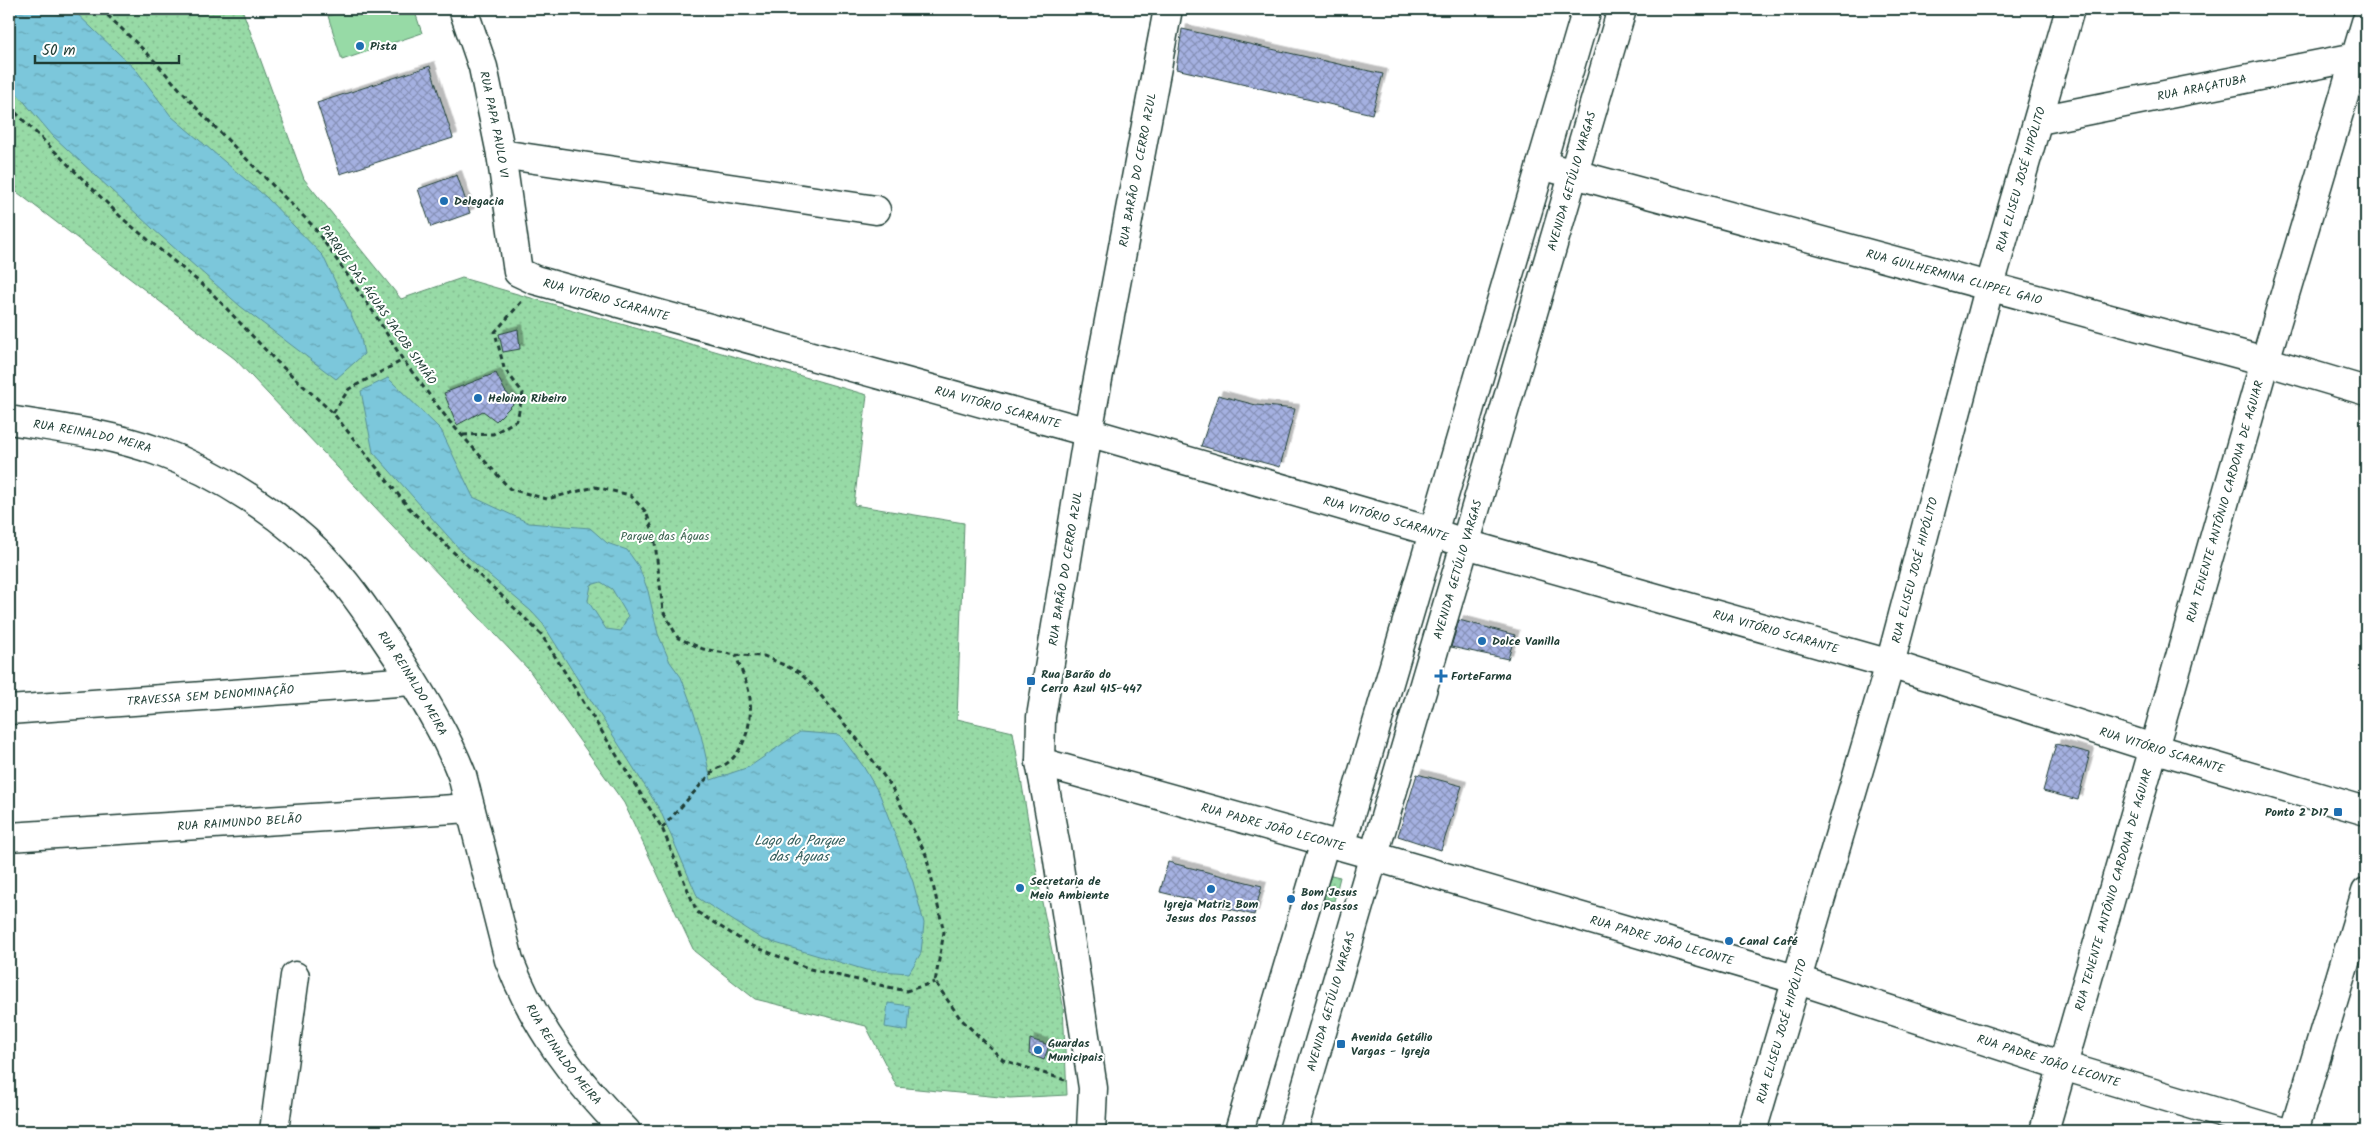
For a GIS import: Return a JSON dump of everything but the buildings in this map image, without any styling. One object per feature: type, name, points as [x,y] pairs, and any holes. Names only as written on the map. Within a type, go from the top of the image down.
[{"type":"street","name":"RUA PAPA PAULO VI","points":[[463,9],[483,67],[526,276]]},
{"type":"street","name":"RUA BARÃO DO CERRO AZUL","points":[[1091,1131],[1093,1088],[1056,847],[1040,762],[1041,717],[1088,432],[1168,9]]},
{"type":"street","points":[[1239,1131],[1434,533],[1587,9]]},
{"type":"street","name":"AVENIDA GETÚLIO VARGAS","points":[[1293,1131],[1622,9]]},
{"type":"street","name":"RUA ELISEU JOSÉ HIPÓLITO","points":[[1752,1131],[1890,664],[1990,286],[2070,9]]},
{"type":"street","points":[[2361,56],[2366,22]]},
{"type":"street","name":"RUA ARAÇATUBA","points":[[2039,120],[2361,56]]},
{"type":"street","name":"RUA TENENTE ANTÔNIO CARDONA DE AGUIAR","points":[[2044,1131],[2265,361],[2361,56]]},
{"type":"street","points":[[501,154],[876,210]]},
{"type":"street","name":"RUA GUILHERMINA CLIPPEL GAIO","points":[[1541,165],[2265,361],[2366,391]]},
{"type":"street","name":"RUA VITÓRIO SCARANTE","points":[[526,276],[1088,432],[1466,544],[1890,664],[2153,748],[2366,811]]},
{"type":"street","name":"RUA REINALDO MEIRA","points":[[9,420],[98,436],[156,450],[188,464],[249,498],[300,537],[330,565],[355,596],[435,715],[450,746],[462,775],[499,927],[520,988],[536,1021],[570,1071],[626,1131]]},
{"type":"street","name":"TRAVESSA SEM DENOMINAÇÃO","points":[[9,710],[412,681]]},
{"type":"street","name":"RUA PADRE JOÃO LECONTE","points":[[1040,762],[1333,844],[1798,980],[2062,1066],[2280,1131]]},
{"type":"street","name":"RUA RAIMUNDO BELÃO","points":[[9,837],[470,808]]},
{"type":"street","points":[[1258,1131],[1333,844]]},
{"type":"street","points":[[2294,1131],[2366,892]]},
{"type":"street","points":[[274,1131],[295,976]]},
{"type":"path","name":"PARQUE DAS ÁGUAS JACOB SIMIÃO","points":[[101,9],[313,226],[374,313],[403,360],[462,435],[510,490],[547,499],[595,487],[630,495],[646,512],[654,534],[662,611],[678,638],[703,649],[736,655],[764,656],[799,672],[858,740],[891,786],[926,855],[944,932],[935,982]]},
{"type":"path","points":[[9,106],[123,219],[210,291],[275,360],[333,413],[409,508],[541,634],[662,828],[698,912],[748,944],[810,969],[906,991],[935,982],[960,1018],[1003,1060],[1093,1088]]},
{"type":"path","points":[[462,435],[493,434],[517,420],[523,393],[504,368],[495,332],[519,306],[526,276]]},
{"type":"path","points":[[333,413],[349,389],[403,360]]},
{"type":"path","points":[[662,828],[715,770],[725,767],[746,738],[750,699],[736,655]]},
{"type":"green space","name":"Parque das Águas","points":[[9,9],[242,9],[304,179],[401,299],[462,278],[867,395],[854,505],[964,523],[957,719],[1013,732],[1041,897],[1063,1005],[1067,1095],[1010,1098],[897,1087],[866,1026],[755,999],[694,951],[624,803],[529,670],[235,359],[9,186]]},
{"type":"green space","name":"Pista","points":[[350,9],[414,9],[422,33],[342,60],[328,16]]},
{"type":"green space","points":[[1314,871],[1340,877],[1334,901],[1308,895]]},
{"type":"water","points":[[9,9],[72,9],[137,71],[171,116],[266,197],[323,256],[360,334],[364,354],[336,379],[240,306],[153,229],[53,136],[9,84]]},
{"type":"water","name":"Lago do Parque das Águas","points":[[388,378],[441,430],[473,497],[529,523],[590,528],[607,543],[627,550],[639,567],[648,591],[658,634],[670,662],[681,677],[690,701],[701,735],[711,780],[749,767],[800,732],[840,735],[863,766],[880,795],[913,882],[924,923],[921,953],[909,973],[866,970],[762,939],[698,898],[660,810],[543,624],[531,611],[463,553],[373,452],[361,391]],"holes":[[[601,582],[612,589],[628,616],[621,631],[606,629],[588,601],[591,585]]]},
{"type":"water","points":[[888,1003],[910,1006],[908,1031],[885,1027]]},
{"type":"place","name":"Pista","points":[[360,46]]},
{"type":"place","name":"Delegacia","points":[[444,201]]},
{"type":"place","name":"Heloina Ribeiro","points":[[478,398]]},
{"type":"place","name":"Dolce Vanilla","points":[[1482,641]]},
{"type":"place","name":"ForteFarma","points":[[1441,676]]},
{"type":"place","name":"Rua Barão do Cerro Azul 415-447","points":[[1031,681]]},
{"type":"place","name":"Ponto 2 D17","points":[[2338,812]]},
{"type":"place","name":"Secretaria de Meio Ambiente","points":[[1020,888]]},
{"type":"place","name":"Igreja Matriz Bom Jesus dos Passos","points":[[1211,889]]},
{"type":"place","name":"Bom Jesus dos Passos","points":[[1291,899]]},
{"type":"place","name":"Canal Café","points":[[1729,941]]},
{"type":"place","name":"Avenida Getúlio Vargas - Igreja","points":[[1341,1044]]},
{"type":"place","name":"Guardas Municipais","points":[[1038,1050]]}]
